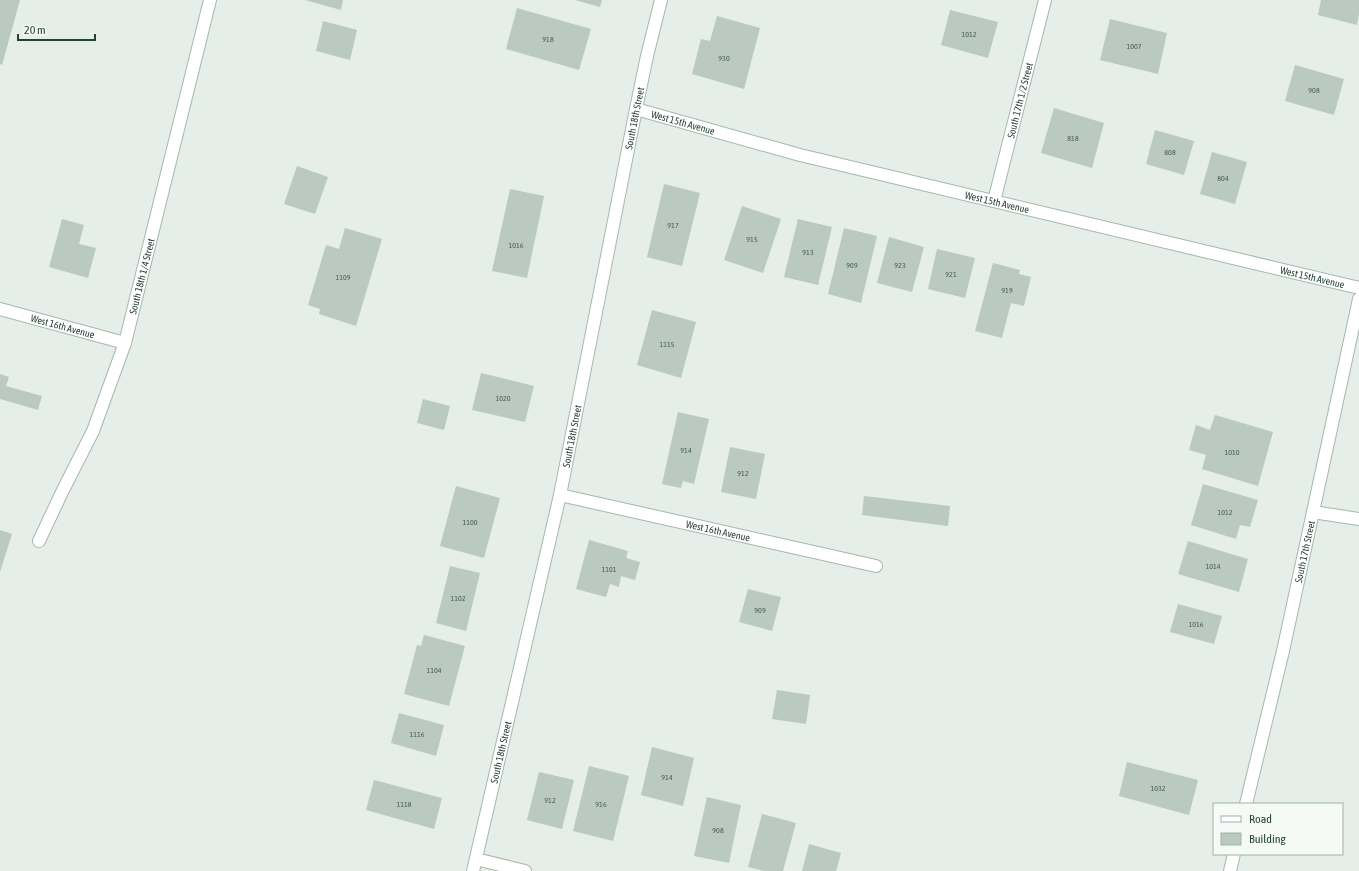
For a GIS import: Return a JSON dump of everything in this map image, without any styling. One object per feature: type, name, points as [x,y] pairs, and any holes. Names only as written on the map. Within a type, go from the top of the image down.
[{"type":"street","name":"South 18th 1/4 Street","points":[[39,541],[93,431],[125,343],[210,0]]},
{"type":"street","name":"South 18th Street","points":[[473,871],[560,495],[636,109],[661,0]]},
{"type":"street","name":"South 17th 1/2 Street","points":[[994,201],[1045,0]]},
{"type":"street","name":"West 15th Avenue","points":[[636,109],[800,155],[1359,288]]},
{"type":"street","name":"South 17th Street","points":[[1246,803],[1283,651],[1359,299]]},
{"type":"street","name":"West 16th Avenue","points":[[0,309],[125,343]]},
{"type":"street","name":"West 16th Avenue","points":[[560,495],[876,566]]},
{"type":"street","points":[[1313,512],[1359,519]]},
{"type":"street","points":[[1230,871],[1234,855]]},
{"type":"street","points":[[476,859],[524,871]]},
{"type":"building","points":[[0,0],[20,0],[2,65],[0,64]]},
{"type":"building","points":[[305,0],[343,0],[341,10]]},
{"type":"building","points":[[575,0],[602,0],[600,7]]},
{"type":"building","points":[[1321,0],[1359,0],[1357,25],[1318,15]]},
{"type":"building","points":[[517,8],[591,29],[579,70],[506,49]]},
{"type":"building","points":[[950,10],[998,22],[988,58],[941,45]]},
{"type":"building","points":[[717,16],[760,28],[744,89],[692,74],[701,39],[710,41]]},
{"type":"building","points":[[1110,19],[1167,33],[1158,74],[1100,60]]},
{"type":"building","points":[[323,21],[357,30],[350,60],[316,51]]},
{"type":"building","points":[[1295,65],[1344,79],[1334,115],[1285,101]]},
{"type":"building","points":[[1054,108],[1104,123],[1092,168],[1041,153]]},
{"type":"building","points":[[1155,130],[1194,141],[1184,175],[1146,164]]},
{"type":"building","points":[[1212,152],[1247,162],[1235,204],[1200,194]]},
{"type":"building","points":[[297,166],[328,177],[315,214],[284,204]]},
{"type":"building","points":[[664,184],[700,193],[682,266],[647,257]]},
{"type":"building","points":[[510,189],[544,196],[527,278],[492,271]]},
{"type":"building","points":[[742,206],[781,219],[763,273],[724,260]]},
{"type":"building","points":[[62,219],[84,225],[79,244],[96,248],[88,278],[49,267]]},
{"type":"building","points":[[798,219],[832,227],[818,285],[784,277]]},
{"type":"building","points":[[345,228],[382,239],[356,326],[319,314],[320,309],[308,305],[326,245],[339,249]]},
{"type":"building","points":[[844,228],[877,236],[861,303],[828,294]]},
{"type":"building","points":[[889,237],[924,247],[912,292],[877,283]]},
{"type":"building","points":[[937,249],[975,258],[965,298],[928,289]]},
{"type":"building","points":[[993,263],[1020,270],[1019,274],[1031,277],[1024,306],[1011,303],[1002,338],[975,331]]},
{"type":"building","points":[[652,310],[696,322],[681,378],[637,365]]},
{"type":"building","points":[[481,373],[534,386],[525,422],[472,410]]},
{"type":"building","points":[[0,374],[9,377],[6,386],[42,396],[38,410],[0,399]]},
{"type":"building","points":[[423,399],[450,406],[444,430],[417,423]]},
{"type":"building","points":[[678,412],[709,419],[694,484],[683,481],[681,488],[662,484]]},
{"type":"building","points":[[1215,415],[1273,432],[1258,486],[1202,469],[1206,455],[1189,450],[1196,425],[1210,430]]},
{"type":"building","points":[[730,447],[765,454],[756,499],[721,492]]},
{"type":"building","points":[[1203,484],[1258,500],[1250,527],[1240,525],[1236,539],[1191,525]]},
{"type":"building","points":[[456,486],[500,498],[484,558],[440,546]]},
{"type":"building","points":[[864,496],[950,506],[948,526],[862,515]]},
{"type":"building","points":[[0,530],[12,534],[0,572]]},
{"type":"building","points":[[589,540],[628,551],[626,558],[640,562],[635,580],[621,576],[619,587],[610,584],[606,597],[576,589]]},
{"type":"building","points":[[1188,541],[1248,559],[1239,592],[1178,574]]},
{"type":"building","points":[[450,566],[480,573],[466,631],[436,623]]},
{"type":"building","points":[[748,589],[781,597],[772,631],[739,622]]},
{"type":"building","points":[[1178,604],[1222,616],[1214,644],[1170,632]]},
{"type":"building","points":[[424,635],[465,646],[449,706],[404,694],[417,645],[421,646]]},
{"type":"building","points":[[777,690],[810,695],[806,724],[772,719]]},
{"type":"building","points":[[399,713],[444,725],[436,756],[391,743]]},
{"type":"building","points":[[652,747],[694,758],[683,806],[641,795]]},
{"type":"building","points":[[1127,762],[1198,780],[1189,815],[1119,796]]},
{"type":"building","points":[[589,766],[629,776],[613,841],[573,831]]},
{"type":"building","points":[[539,772],[574,780],[562,829],[527,820]]},
{"type":"building","points":[[374,780],[442,798],[434,829],[366,810]]},
{"type":"building","points":[[707,797],[741,805],[729,863],[694,856]]},
{"type":"building","points":[[762,814],[796,823],[783,871],[764,871],[748,867]]},
{"type":"building","points":[[809,844],[841,853],[836,871],[802,871]]}]
